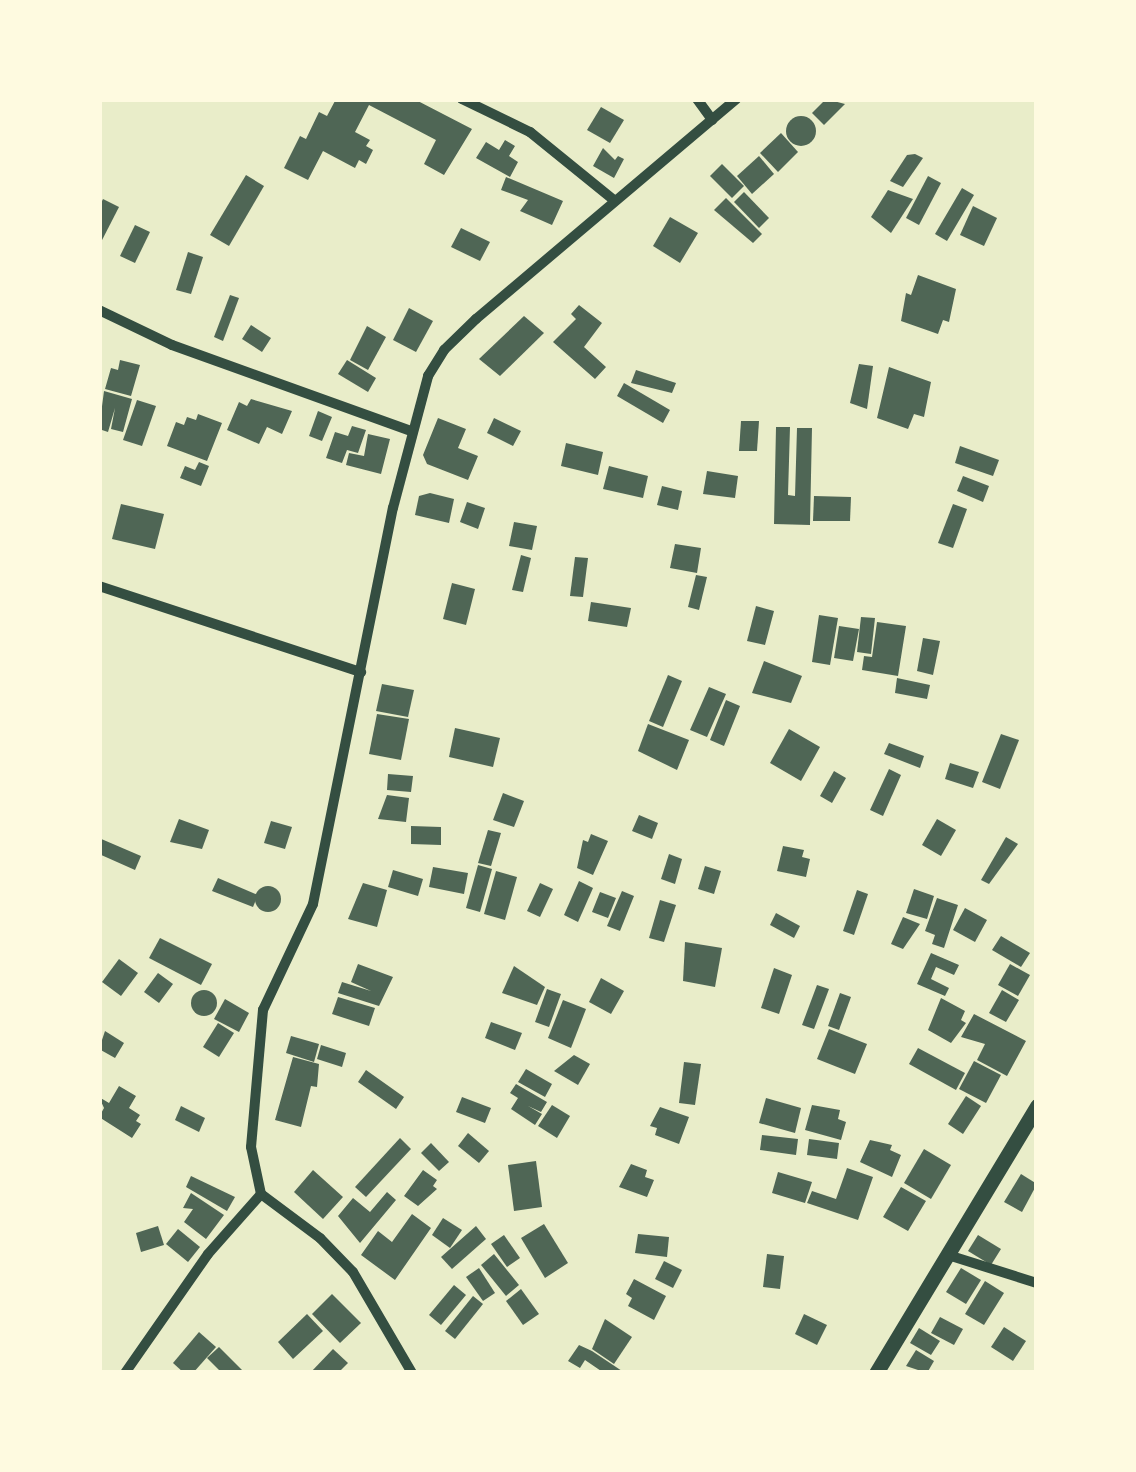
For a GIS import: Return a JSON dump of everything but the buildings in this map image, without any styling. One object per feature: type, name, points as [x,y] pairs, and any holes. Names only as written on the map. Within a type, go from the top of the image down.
[{"type":"main road","points":[[876,1373],[1037,1106]]},
{"type":"street","points":[[462,99],[530,132],[615,201]]},
{"type":"street","points":[[697,99],[712,120]]},
{"type":"street","points":[[412,1373],[353,1272],[320,1238],[261,1194],[251,1147],[263,1010],[313,904],[411,431],[428,376],[444,350],[736,99]]},
{"type":"street","points":[[99,310],[172,345],[411,431]]},
{"type":"street","points":[[99,586],[361,673]]},
{"type":"street","points":[[125,1373],[208,1254],[261,1194]]},
{"type":"street","points":[[948,1255],[1037,1283]]}]
